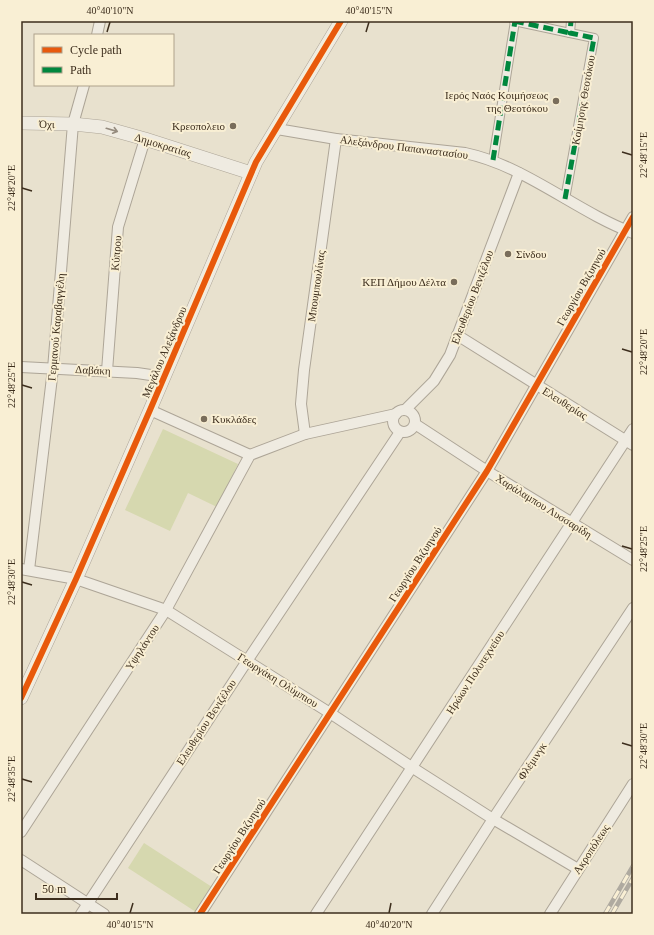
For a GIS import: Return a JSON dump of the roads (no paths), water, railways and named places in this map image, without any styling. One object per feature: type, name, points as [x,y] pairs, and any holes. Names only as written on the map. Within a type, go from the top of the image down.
[{"type":"street","points":[[97,34],[100,21]]},
{"type":"street","name":"Μεγάλου Αλεξάνδρου","points":[[21,698],[76,579],[251,174],[262,152],[341,21]]},
{"type":"street","points":[[493,160],[514,21],[570,32],[571,21]]},
{"type":"street","name":"Κοίμησης Θεοτόκου","points":[[565,199],[594,38],[570,32]]},
{"type":"street","name":"Γερμανού Καραβαγγέλη","points":[[25,570],[53,369],[73,124],[84,86]]},
{"type":"street","name":"Όχι","points":[[21,123],[73,124]]},
{"type":"street","name":"Δημοκρατίας","points":[[73,124],[102,127],[145,139],[251,174]]},
{"type":"street","name":"Αλεξάνδρου Παπαναστασίου","points":[[277,129],[336,139],[465,153],[493,160],[565,199],[629,231]]},
{"type":"street","name":"Κύπρου","points":[[107,371],[118,227],[145,139]]},
{"type":"street","name":"Μπουμπουλίνας","points":[[305,434],[302,404],[304,370],[336,139]]},
{"type":"street","name":"Ελευθερίου Βενιζέλου","points":[[401,412],[434,381],[450,355],[519,173]]},
{"type":"street","name":"Γεωργίου Βιζυηνού","points":[[200,914],[487,471],[536,385],[629,231],[633,217]]},
{"type":"street","name":"Ελευθερίας","points":[[457,336],[629,442]]},
{"type":"street","name":"Δαβάκη","points":[[21,367],[137,373],[164,377]]},
{"type":"street","points":[[150,410],[250,455],[305,434],[401,412],[412,413],[416,420],[410,431],[400,432],[394,424],[401,412]]},
{"type":"street","name":"Χαράλαμπου Λυσσαρίδη","points":[[415,424],[487,471],[633,560]]},
{"type":"street","name":"Ηρώων Πολυτεχνείου","points":[[316,914],[572,524],[629,442],[633,429]]},
{"type":"street","name":"Ελευθερίου Βενιζέλου","points":[[81,914],[247,660],[400,432]]},
{"type":"street","name":"Υψηλάντου","points":[[21,832],[166,610],[250,455]]},
{"type":"street","name":"Γεωργάκη Ολύμπιου","points":[[25,570],[76,579],[166,610],[330,713],[493,819],[578,869]]},
{"type":"street","name":"Φλέμινγκ","points":[[432,914],[633,608]]},
{"type":"street","name":"Ακροπόλεως","points":[[550,914],[633,784]]},
{"type":"street","points":[[21,860],[104,914]]},
{"type":"railway","points":[[605,914],[633,866]]},
{"type":"railway","points":[[612,914],[633,878]]},
{"type":"place","name":"Ιερός Ναός Κοιμήσεως της Θεοτόκου","points":[[556,101]]},
{"type":"place","name":"Κρεοπολειο","points":[[233,126]]},
{"type":"place","name":"Σίνδου","points":[[508,254]]},
{"type":"place","name":"ΚΕΠ Δήμου Δέλτα","points":[[454,282]]},
{"type":"place","name":"Κυκλάδες","points":[[204,419]]}]
